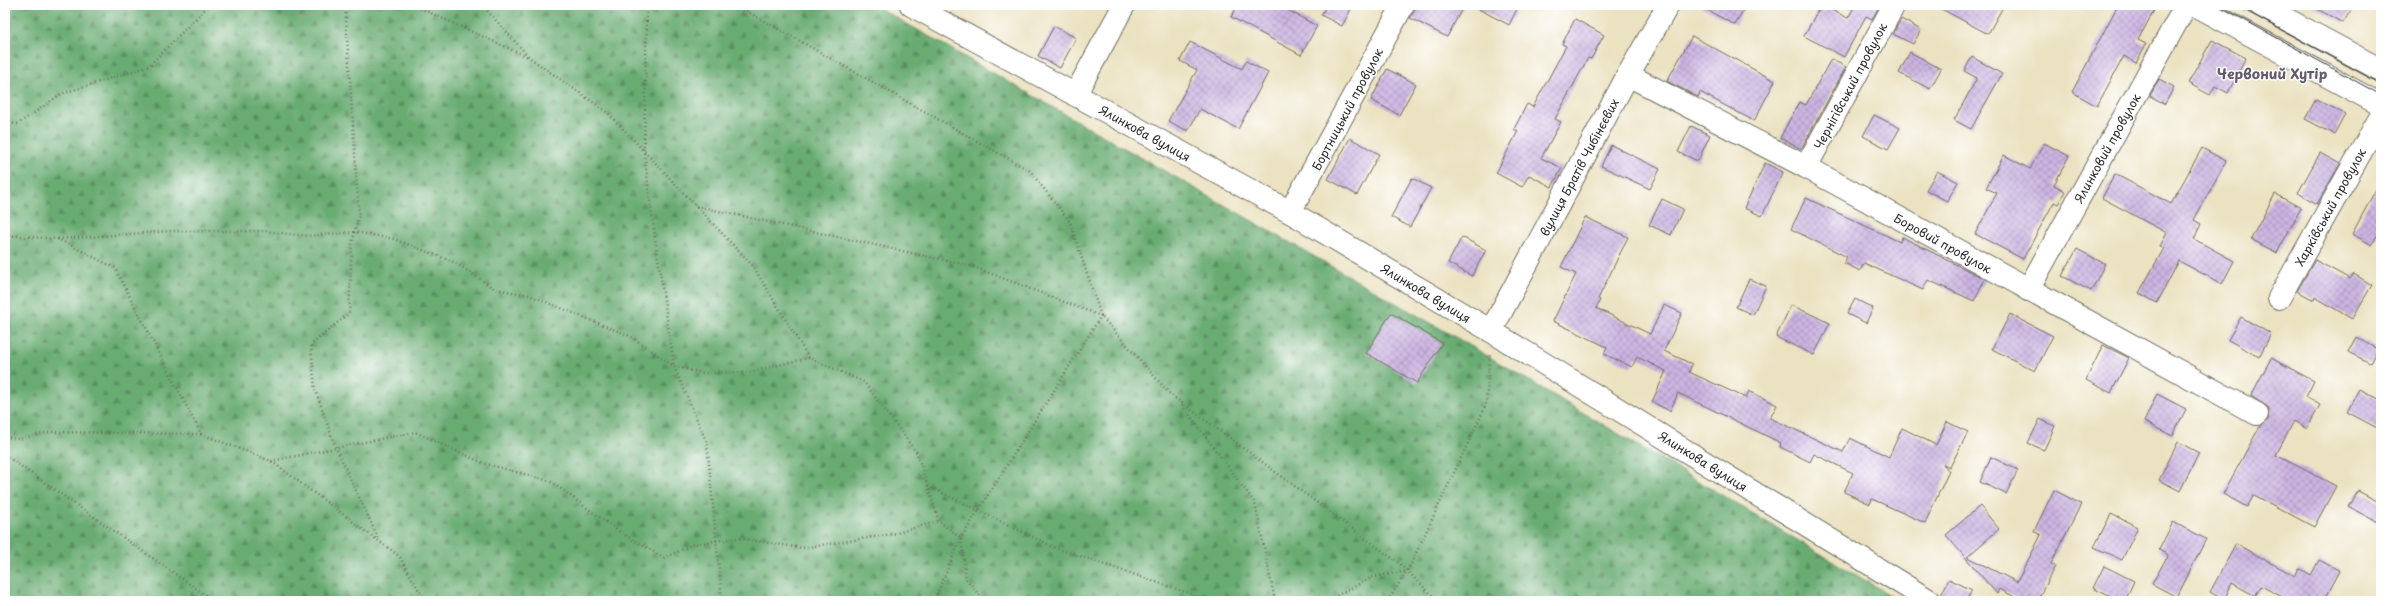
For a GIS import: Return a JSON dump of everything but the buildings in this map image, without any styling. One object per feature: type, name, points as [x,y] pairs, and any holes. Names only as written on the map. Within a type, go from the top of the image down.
[{"type":"street","name":"Ялинкова вулиця","points":[[911,5],[1290,212],[1491,331],[1930,601]]},
{"type":"street","points":[[1075,95],[1124,5]]},
{"type":"street","name":"Бортницький провулок","points":[[1290,212],[1403,5]]},
{"type":"street","name":"вулиця Братів Чибінєєвих","points":[[1491,331],[1628,75],[1668,5]]},
{"type":"street","name":"Чернігівський провулок","points":[[1806,167],[1894,5]]},
{"type":"street","name":"Ялинковий провулок","points":[[2028,290],[2186,5]]},
{"type":"street","points":[[2195,5],[2381,105]]},
{"type":"street","points":[[2260,5],[2381,70]]},
{"type":"street","name":"Боровий провулок","points":[[1628,75],[1806,167],[2028,290],[2257,414]]},
{"type":"street","name":"Харківський провулок","points":[[2279,298],[2381,116]]},
{"type":"path","points":[[5,122],[18,124],[61,94],[149,66],[209,5]]},
{"type":"path","points":[[345,5],[359,215],[352,243],[349,313],[311,345],[315,388],[336,448],[380,542]]},
{"type":"path","points":[[413,5],[530,58],[607,112],[753,266],[809,358],[864,382],[917,453],[939,521],[961,538],[966,579],[985,601]]},
{"type":"path","points":[[482,5],[530,58]]},
{"type":"path","points":[[647,5],[644,152],[674,366],[707,443],[718,541],[722,601]]},
{"type":"path","points":[[736,5],[1030,171],[1070,222],[1101,316],[1170,394],[1407,571],[1438,601]]},
{"type":"path","points":[[696,206],[971,266],[1101,316]]},
{"type":"path","points":[[5,235],[58,239],[170,231],[264,231],[307,236],[355,232],[394,239],[454,262],[496,289],[529,295],[630,336],[674,366],[702,373],[750,372],[809,358]]},
{"type":"path","points":[[58,239],[115,268],[201,434]]},
{"type":"path","points":[[934,601],[961,538],[1101,316]]},
{"type":"path","points":[[1388,601],[1407,571],[1486,405],[1491,331]]},
{"type":"path","points":[[1180,401],[1255,502],[1275,601]]},
{"type":"path","points":[[5,437],[19,439],[51,432],[201,434],[271,461],[399,556],[424,601]]},
{"type":"path","points":[[271,461],[416,432],[483,464],[550,481],[620,532],[664,558],[694,544],[738,538],[802,548],[893,534],[939,521]]},
{"type":"path","points":[[5,455],[214,601]]},
{"type":"path","points":[[928,486],[1056,548],[1212,601]]},
{"type":"path","points":[[1326,601],[1373,577],[1407,571]]},
{"type":"green space","points":[[5,5],[874,5],[1464,342],[1900,601],[5,601]]},
{"type":"tram line","points":[[2217,5],[2381,95]]},
{"type":"tram line","points":[[2235,5],[2381,84]]},
{"type":"district","name":"Червоний Хутір","points":[[2272,73]]}]
